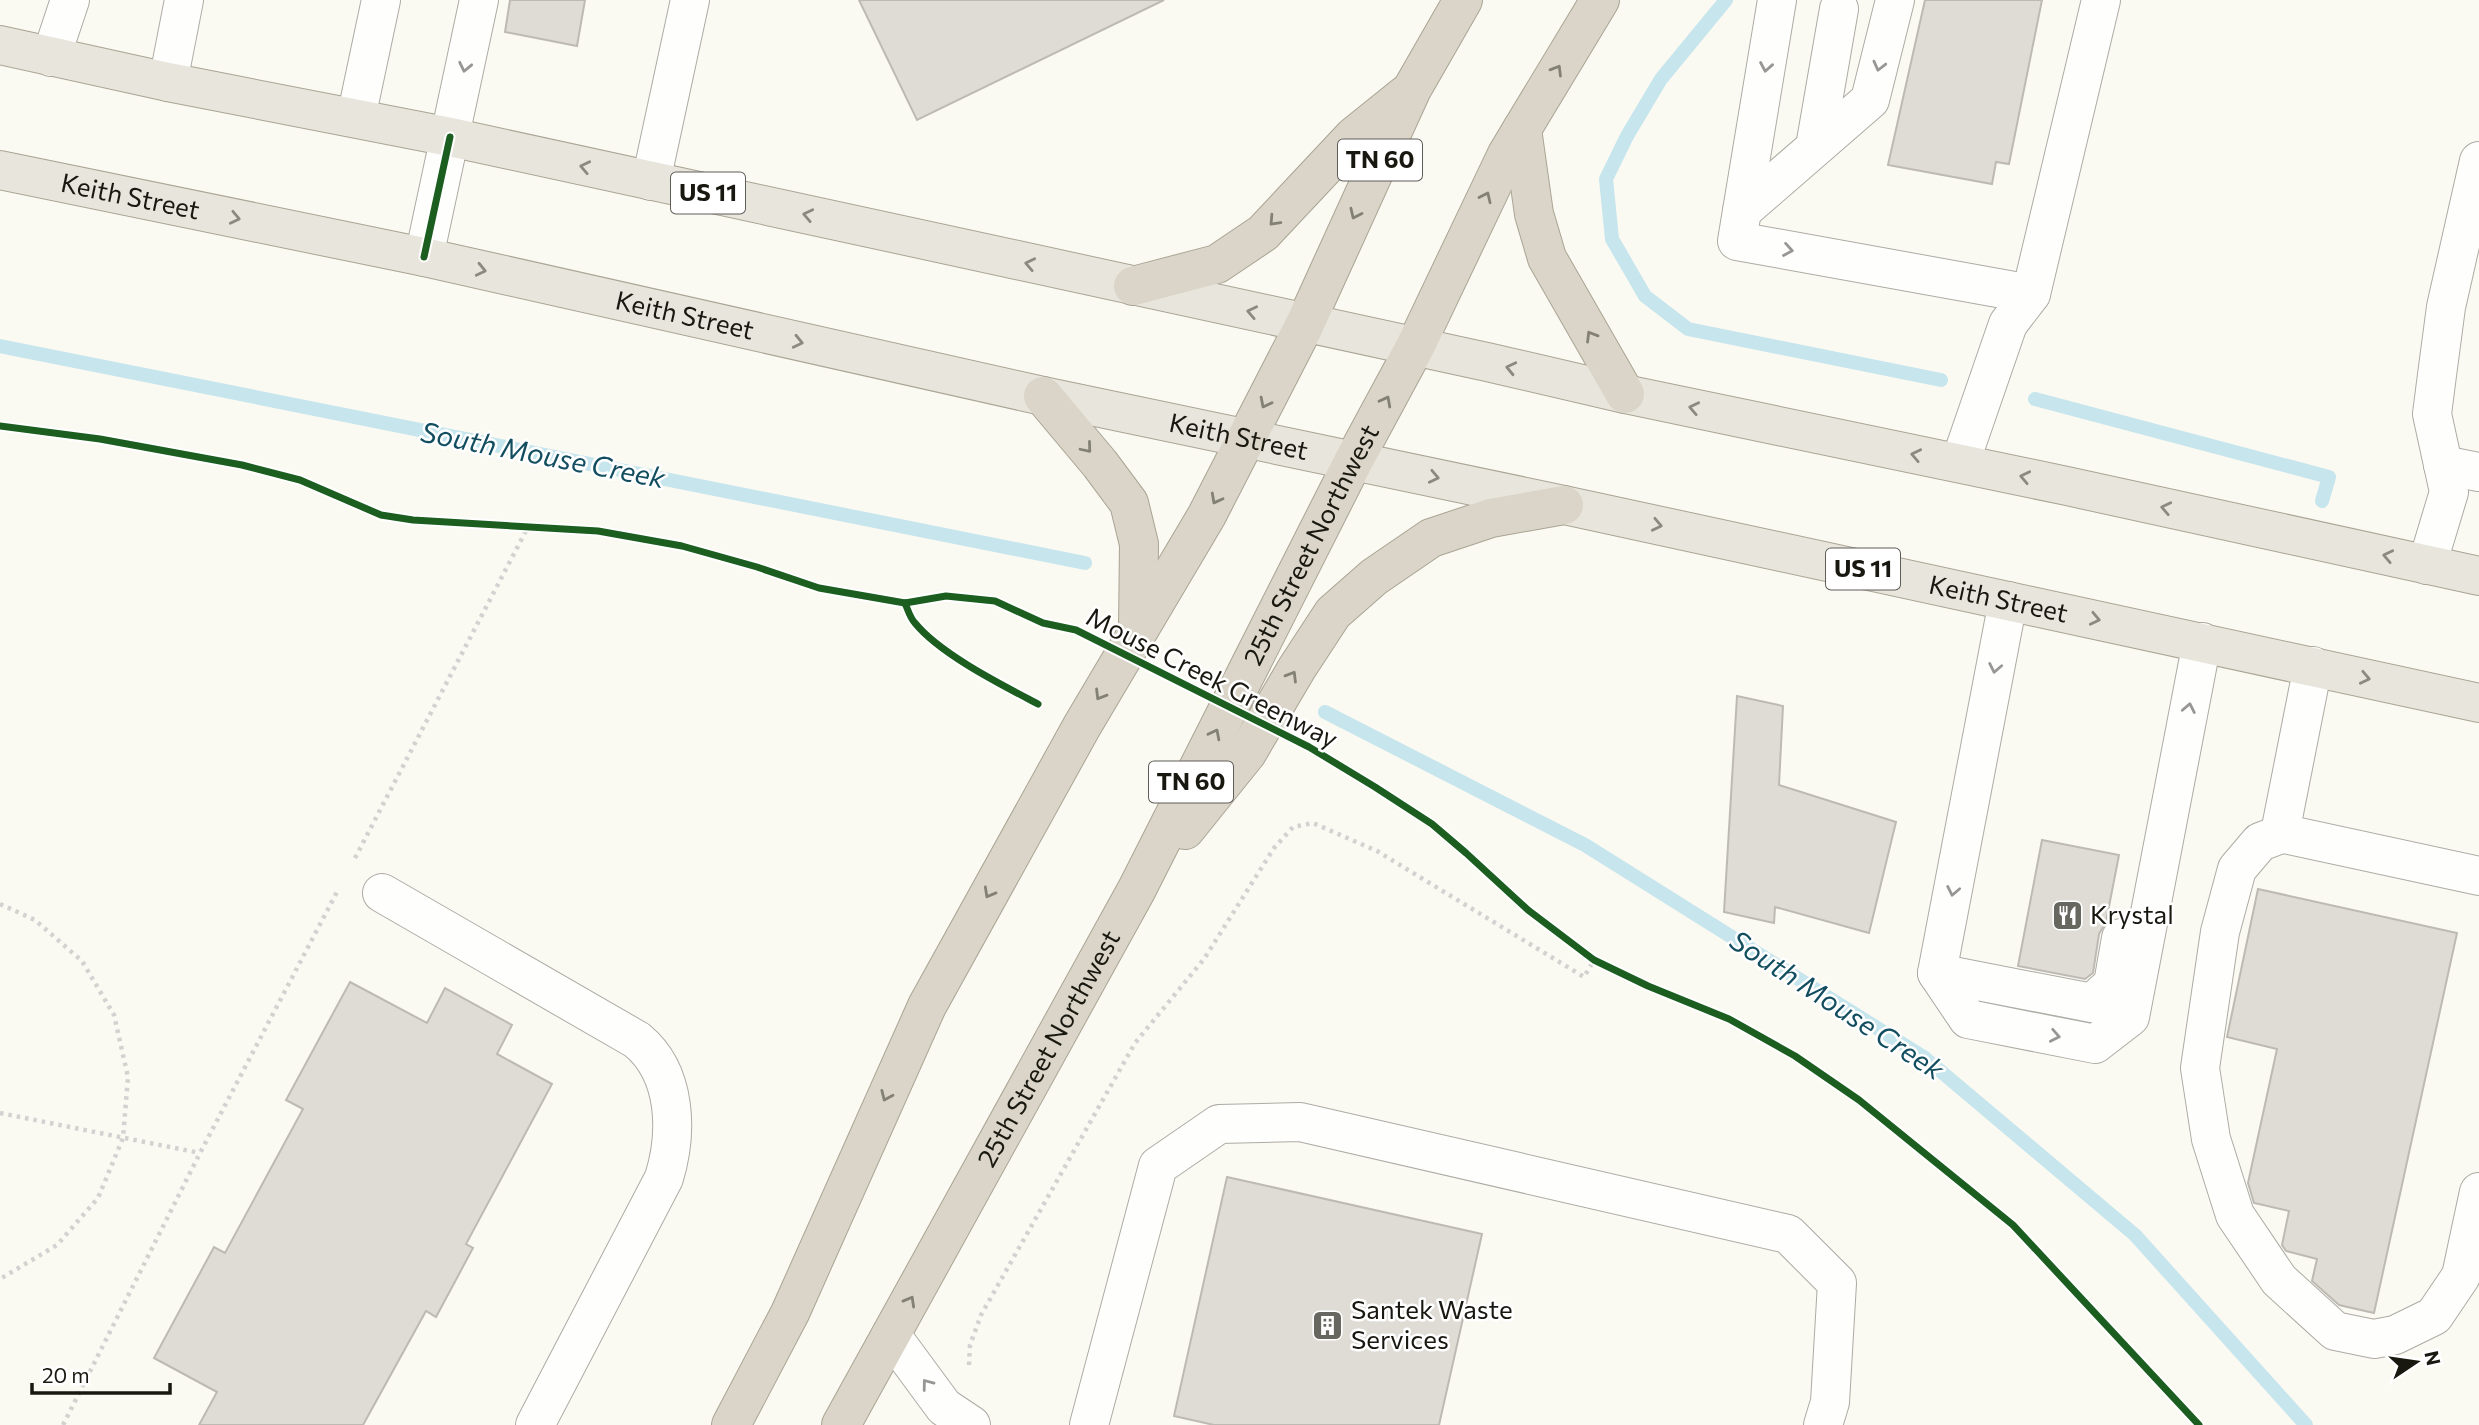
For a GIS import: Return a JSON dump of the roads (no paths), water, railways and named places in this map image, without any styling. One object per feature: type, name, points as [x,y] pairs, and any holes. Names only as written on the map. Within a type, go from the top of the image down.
[{"type":"highway","name":"TN 60","points":[[731,1425],[790,1313],[926,1006],[1082,726],[1207,515],[1306,324],[1412,89],[1463,0]]},
{"type":"highway","name":"25th Street Northwest","points":[[841,1425],[1137,889],[1354,460],[1415,346],[1507,154],[1600,0]]},
{"type":"highway","points":[[1133,286],[1217,264],[1263,233],[1354,136],[1412,89]]},
{"type":"highway","points":[[1521,129],[1534,214],[1546,258],[1625,394]]},
{"type":"highway","points":[[1043,396],[1129,503],[1139,544],[1138,632]]},
{"type":"highway","points":[[1137,889],[1247,753],[1333,613],[1374,577],[1431,538],[1492,518],[1564,505]]},
{"type":"main road","name":"US 11","points":[[0,45],[168,82],[450,137],[1625,394],[2479,576]]},
{"type":"main road","name":"Keith Street","points":[[0,170],[424,257],[1043,396],[1354,460],[2479,703]]},
{"type":"street","points":[[51,57],[70,0]]},
{"type":"street","points":[[168,82],[184,0]]},
{"type":"street","points":[[356,118],[381,0]]},
{"type":"street","points":[[651,181],[690,0]]},
{"type":"street","points":[[1777,0],[1737,240],[2031,294]]},
{"type":"street","points":[[1742,211],[1870,100],[1895,0]]},
{"type":"street","points":[[1960,464],[2008,324],[2031,294],[2101,0]]},
{"type":"street","points":[[424,257],[481,2]]},
{"type":"street","points":[[1815,147],[1839,9]]},
{"type":"street","points":[[2427,565],[2449,492],[2461,468],[2432,414],[2446,307],[2479,161]]},
{"type":"street","points":[[2008,601],[1937,973],[2092,1003],[2113,984],[2149,796],[2179,765],[2202,642]]},
{"type":"street","points":[[2313,666],[2280,832],[2479,876]]},
{"type":"street","points":[[2284,833],[2260,842],[2237,869],[2220,932],[2200,1068],[2211,1139],[2235,1215],[2279,1280],[2336,1331],[2374,1339],[2395,1335],[2434,1316],[2470,1278],[2479,1192]]},
{"type":"street","points":[[382,893],[637,1040],[647,1048],[664,1081],[671,1106],[673,1131],[671,1156],[664,1178],[535,1425]]},
{"type":"street","points":[[1089,1425],[1158,1166],[1219,1124],[1300,1122],[1788,1234],[1837,1283],[1830,1402],[1823,1425]]},
{"type":"street","points":[[891,1335],[958,1416]]},
{"type":"waterway","points":[[1726,0],[1661,79],[1627,136],[1606,179],[1612,239],[1645,296],[1688,329],[1941,380]]},
{"type":"waterway","name":"South Mouse Creek","points":[[0,346],[1085,563]]},
{"type":"waterway","points":[[2035,399],[2329,477],[2322,501]]},
{"type":"waterway","name":"South Mouse Creek","points":[[1325,712],[1585,845],[1925,1058],[2135,1235],[2306,1425]]},
{"type":"place","name":"Krystal","points":[[2067,915]]},
{"type":"place","name":"Santek Waste Services","points":[[1328,1325]]}]
